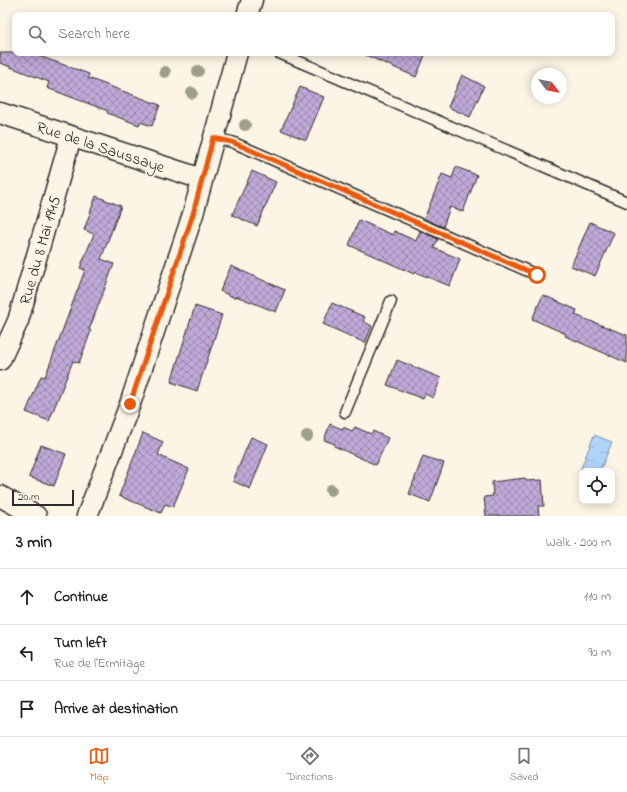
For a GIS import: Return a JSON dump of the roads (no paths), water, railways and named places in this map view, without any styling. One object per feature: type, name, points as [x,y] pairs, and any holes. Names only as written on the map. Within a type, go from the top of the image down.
[{"type":"street","points":[[248,12],[252,0]]},
{"type":"street","points":[[87,516],[130,404],[193,214],[236,56]]},
{"type":"street","name":"Rue de la Saussaye","points":[[0,113],[202,179]]},
{"type":"street","name":"Rue du 8 Mai 1945","points":[[0,360],[18,321],[71,137]]},
{"type":"street","points":[[0,496],[36,516]]},
{"type":"lane","points":[[287,56],[627,202]]},
{"type":"lane","points":[[213,138],[232,142],[537,275]]},
{"type":"lane","points":[[345,412],[391,302]]},
{"type":"water","points":[[594,435],[612,442],[601,468],[581,468]]}]
